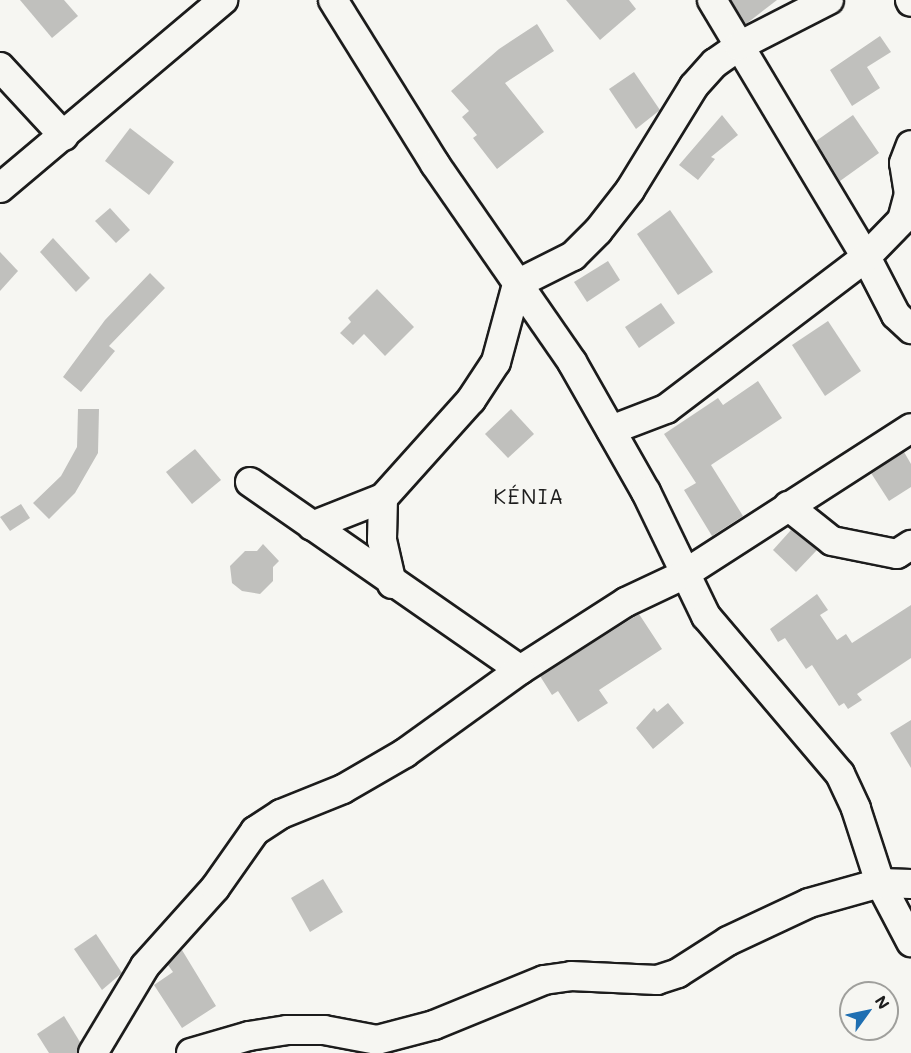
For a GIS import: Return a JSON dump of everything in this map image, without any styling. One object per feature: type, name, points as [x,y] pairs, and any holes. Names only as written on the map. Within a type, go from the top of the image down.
[{"type":"street","points":[[0,188],[11,174],[64,136],[223,0]]},
{"type":"street","points":[[333,0],[435,164],[572,362],[646,492],[683,575],[706,616],[840,774],[856,809],[901,881],[911,942]]},
{"type":"street","points":[[712,0],[866,257],[896,315],[911,329]]},
{"type":"street","points":[[312,526],[383,498],[485,384],[505,335],[517,284],[573,255],[598,231],[630,190],[694,86],[715,63],[739,46],[829,0]]},
{"type":"street","points":[[0,67],[64,136]]},
{"type":"street","points":[[611,430],[666,409],[866,257],[902,220],[909,194],[904,163],[911,145]]},
{"type":"street","points":[[93,1053],[145,966],[215,888],[255,831],[281,814],[323,799],[405,753],[520,670],[626,602],[683,575],[911,428]]},
{"type":"street","points":[[250,482],[393,584],[520,670]]},
{"type":"street","points":[[383,498],[382,540],[393,584]]},
{"type":"street","points":[[788,506],[832,541],[897,554],[911,545]]},
{"type":"street","points":[[191,1053],[249,1036],[287,1030],[324,1030],[377,1040],[434,1025],[544,980],[571,976],[657,980],[678,973],[728,941],[809,903],[901,881]]},
{"type":"building","points":[[20,0],[64,0],[78,16],[52,38]]},
{"type":"building","points":[[566,0],[629,0],[636,9],[600,40]]},
{"type":"building","points":[[731,0],[777,0],[746,24]]},
{"type":"building","points":[[537,24],[554,51],[505,83],[544,132],[497,169],[473,138],[477,135],[462,117],[469,111],[451,91],[499,49]]},
{"type":"building","points":[[880,36],[891,52],[867,67],[880,88],[852,106],[830,70]]},
{"type":"building","points":[[634,72],[660,110],[636,129],[609,89]]},
{"type":"building","points":[[722,115],[738,135],[711,157],[715,159],[698,180],[679,165]]},
{"type":"building","points":[[853,115],[879,153],[840,181],[816,141]]},
{"type":"building","points":[[130,128],[174,162],[149,195],[105,161]]},
{"type":"building","points":[[110,208],[130,230],[116,243],[95,221]]},
{"type":"building","points":[[670,210],[713,272],[678,295],[637,234]]},
{"type":"building","points":[[53,238],[90,278],[76,292],[40,252]]},
{"type":"building","points":[[0,252],[18,271],[0,291]]},
{"type":"building","points":[[608,261],[620,280],[587,302],[574,282]]},
{"type":"building","points":[[150,273],[165,288],[109,346],[115,351],[81,392],[63,377],[105,320]]},
{"type":"building","points":[[377,289],[414,327],[385,356],[364,334],[353,345],[340,333],[351,322],[348,318]]},
{"type":"building","points":[[661,303],[675,323],[639,348],[625,327]]},
{"type":"building","points":[[828,321],[861,371],[825,396],[792,345]]},
{"type":"building","points":[[758,381],[782,418],[711,465],[743,516],[712,536],[684,490],[696,483],[664,434],[718,398],[723,405]]},
{"type":"building","points":[[78,409],[99,409],[98,453],[75,493],[49,519],[33,503],[61,476],[77,447]]},
{"type":"building","points":[[511,409],[534,434],[508,458],[485,434]]},
{"type":"building","points":[[195,449],[221,480],[192,504],[166,472]]},
{"type":"building","points":[[904,452],[911,464],[911,487],[889,501],[871,473]]},
{"type":"building","points":[[21,504],[30,518],[10,531],[0,517]]},
{"type":"building","points":[[791,530],[817,550],[796,572],[773,550]]},
{"type":"building","points":[[263,544],[279,561],[273,567],[273,581],[260,594],[242,591],[232,583],[230,566],[245,551],[257,551]]},
{"type":"building","points":[[817,594],[828,610],[820,615],[837,640],[846,634],[852,643],[911,605],[911,658],[857,694],[862,700],[848,709],[844,703],[839,706],[812,665],[806,669],[785,638],[778,642],[770,629]]},
{"type":"building","points":[[639,614],[662,649],[599,690],[608,703],[578,722],[558,691],[552,695],[540,676]]},
{"type":"building","points":[[668,703],[684,723],[653,749],[636,728],[654,708],[657,712]]},
{"type":"building","points":[[911,720],[911,768],[890,733]]},
{"type":"building","points":[[323,879],[343,912],[310,932],[291,898]]},
{"type":"building","points":[[96,934],[122,973],[102,990],[74,949]]},
{"type":"building","points":[[182,950],[216,1006],[182,1028],[154,985],[173,972],[168,965]]},
{"type":"building","points":[[64,1016],[80,1042],[77,1053],[49,1053],[37,1034]]},
{"type":"district","name":"KÉNIA","points":[[529,496]]}]
